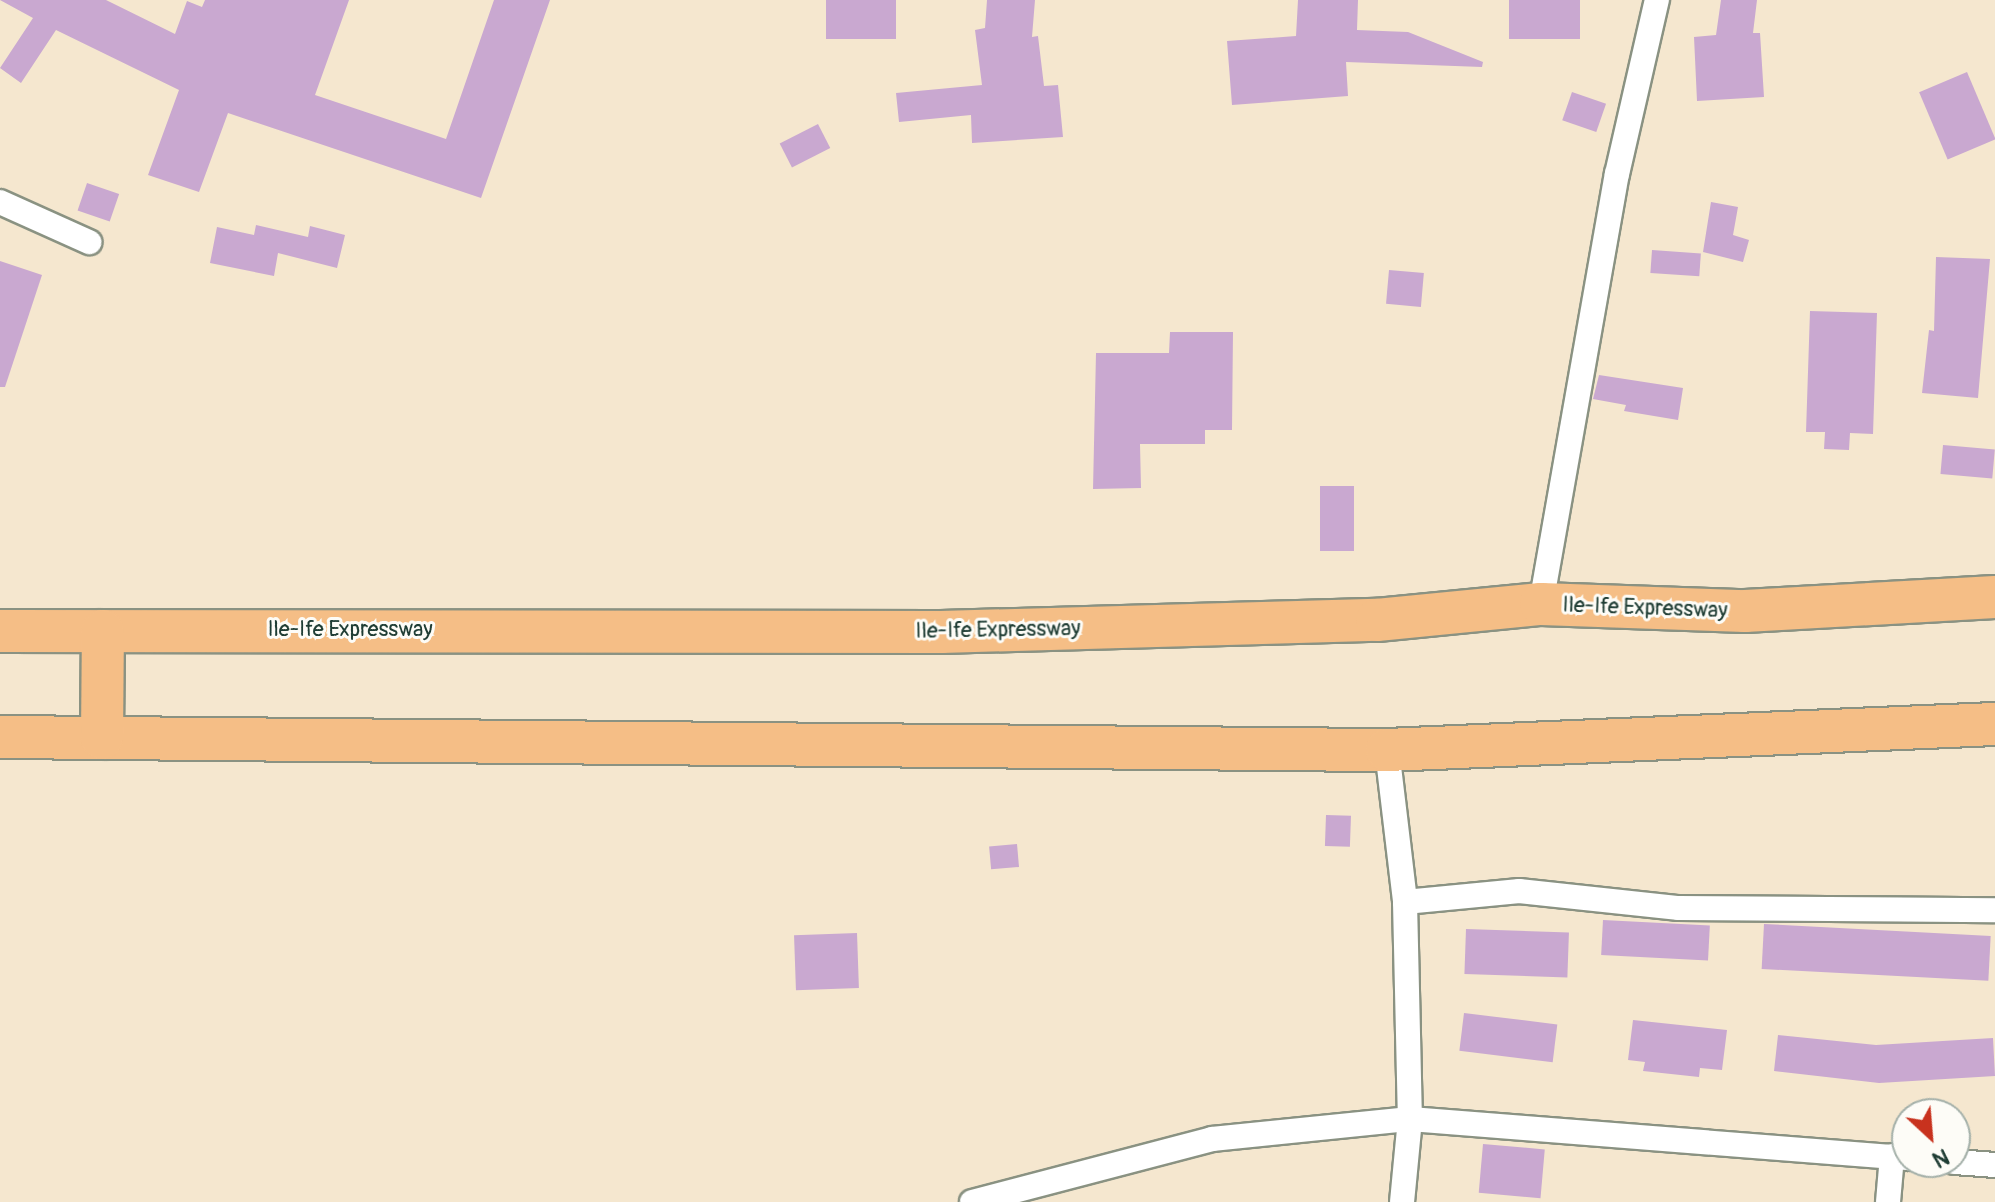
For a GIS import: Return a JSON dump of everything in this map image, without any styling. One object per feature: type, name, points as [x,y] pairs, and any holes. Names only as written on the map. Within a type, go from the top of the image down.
[{"type":"highway","name":"Ile-Ife Expressway","points":[[0,631],[941,632],[1377,620],[1541,604],[1745,611],[1995,597]]},
{"type":"highway","points":[[102,738],[103,631]]},
{"type":"highway","points":[[0,737],[1387,750],[1995,724]]},
{"type":"street","points":[[1541,604],[1617,174],[1657,0]]},
{"type":"street","points":[[0,202],[89,242]]},
{"type":"street","points":[[1387,750],[1405,902],[1410,1119],[1402,1202]]},
{"type":"street","points":[[1405,902],[1519,891],[1679,908],[1995,910]]},
{"type":"street","points":[[972,1202],[1212,1139],[1410,1119],[1891,1156]]},
{"type":"street","points":[[1971,1163],[1995,1165]]},
{"type":"street","points":[[1888,1202],[1894,1178]]},
{"type":"building","points":[[0,0],[106,0],[175,34],[187,1],[202,7],[205,0],[349,0],[315,95],[446,139],[494,0],[550,0],[481,198],[228,113],[199,192],[148,175],[179,90],[56,30],[21,83],[0,68],[33,18]]},
{"type":"building","points":[[826,0],[896,0],[896,39],[826,39]]},
{"type":"building","points":[[987,0],[1035,0],[1032,37],[1038,36],[1044,86],[1058,85],[1063,137],[972,143],[971,115],[899,122],[896,93],[982,85],[975,30],[985,28]]},
{"type":"building","points":[[1298,0],[1358,0],[1357,30],[1408,32],[1483,62],[1482,67],[1346,62],[1348,96],[1232,105],[1227,41],[1296,36]]},
{"type":"building","points":[[1509,0],[1580,0],[1580,39],[1509,39]]},
{"type":"building","points":[[1721,0],[1757,0],[1753,33],[1760,33],[1764,97],[1697,101],[1694,37],[1716,35]]},
{"type":"building","points":[[1967,72],[1995,139],[1948,160],[1919,92]]},
{"type":"building","points":[[1572,92],[1606,104],[1596,132],[1562,120]]},
{"type":"building","points":[[818,124],[830,148],[792,168],[780,144]]},
{"type":"building","points":[[87,183],[119,194],[110,221],[78,210]]},
{"type":"building","points":[[1711,202],[1738,207],[1733,235],[1749,240],[1743,262],[1703,252]]},
{"type":"building","points":[[256,225],[308,237],[310,226],[345,235],[337,268],[278,253],[274,276],[210,263],[217,227],[254,235]]},
{"type":"building","points":[[1652,250],[1701,253],[1699,276],[1650,273]]},
{"type":"building","points":[[1936,257],[1990,259],[1978,398],[1922,393],[1929,330],[1934,331]]},
{"type":"building","points":[[0,261],[42,275],[5,387],[0,387]]},
{"type":"building","points":[[1389,270],[1424,273],[1421,307],[1386,304]]},
{"type":"building","points":[[1810,311],[1877,313],[1873,434],[1850,433],[1849,450],[1824,449],[1825,432],[1806,432]]},
{"type":"building","points":[[1170,332],[1233,332],[1232,430],[1205,430],[1205,444],[1140,444],[1141,488],[1093,489],[1096,353],[1169,353]]},
{"type":"building","points":[[1599,375],[1683,388],[1678,420],[1624,411],[1626,405],[1593,399]]},
{"type":"building","points":[[1943,445],[1995,450],[1992,478],[1940,474]]},
{"type":"building","points":[[1320,486],[1354,486],[1354,551],[1320,551]]},
{"type":"building","points":[[1326,815],[1351,816],[1350,847],[1325,846]]},
{"type":"building","points":[[1017,844],[1019,867],[991,869],[989,846]]},
{"type":"building","points":[[1603,920],[1710,926],[1708,961],[1601,955]]},
{"type":"building","points":[[1764,924],[1991,936],[1988,981],[1762,969]]},
{"type":"building","points":[[1466,929],[1569,933],[1567,978],[1464,974]]},
{"type":"building","points":[[857,933],[859,988],[796,990],[794,935]]},
{"type":"building","points":[[1464,1013],[1557,1024],[1553,1062],[1459,1051]]},
{"type":"building","points":[[1633,1020],[1727,1030],[1722,1070],[1700,1068],[1699,1077],[1643,1071],[1645,1062],[1628,1060]]},
{"type":"building","points":[[1778,1035],[1876,1045],[1993,1038],[1995,1076],[1879,1083],[1774,1071]]},
{"type":"building","points":[[1483,1144],[1545,1149],[1540,1198],[1479,1193]]}]
